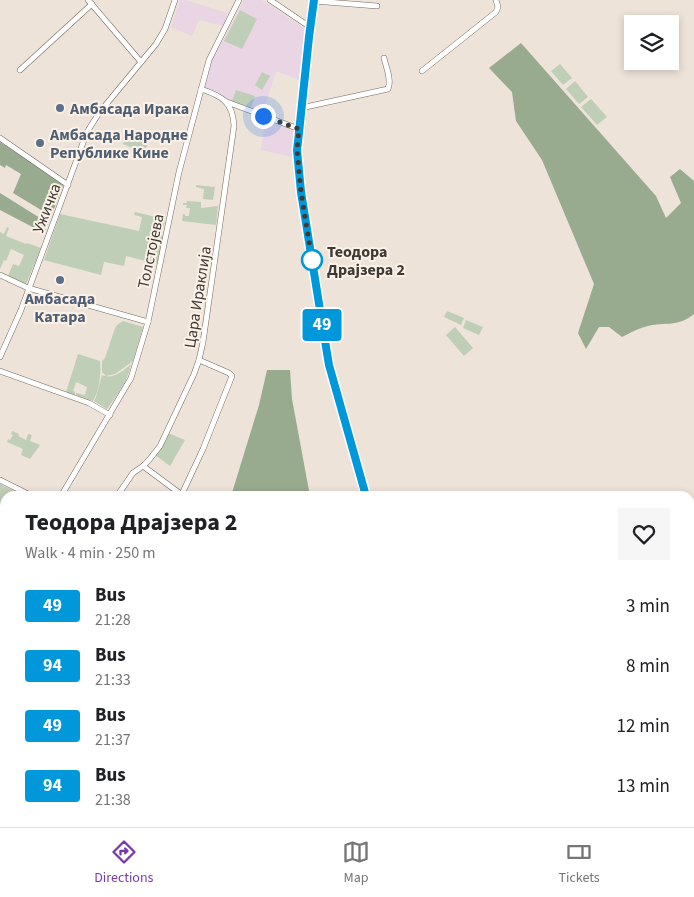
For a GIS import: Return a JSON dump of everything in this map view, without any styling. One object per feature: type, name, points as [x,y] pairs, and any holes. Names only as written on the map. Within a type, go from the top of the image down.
[{"type":"main road","points":[[314,0],[297,150],[301,192],[329,365],[365,491]]},
{"type":"street","name":"Ужичка","points":[[0,357],[21,310],[90,126],[156,44],[176,0]]},
{"type":"street","name":"Толстојева","points":[[64,491],[131,378],[148,322],[179,172],[201,89],[211,56],[239,0]]},
{"type":"street","points":[[270,0],[310,27]]},
{"type":"street","points":[[314,0],[377,6]]},
{"type":"street","points":[[422,71],[496,12],[498,7],[496,0]]},
{"type":"street","points":[[20,70],[90,2],[141,62]]},
{"type":"street","points":[[301,108],[388,89],[390,82],[384,58]]},
{"type":"street","points":[[201,89],[216,94],[227,102],[299,129]]},
{"type":"street","name":"Цара Ираклија","points":[[184,491],[232,376],[199,360],[212,287],[234,126],[232,112],[227,102]]},
{"type":"street","points":[[0,138],[68,185]]},
{"type":"street","points":[[0,275],[28,288],[148,322]]},
{"type":"street","points":[[120,491],[133,473],[143,466],[160,446],[199,360]]},
{"type":"street","points":[[0,371],[89,403],[110,415]]},
{"type":"street","points":[[143,466],[176,491]]},
{"type":"street","points":[[0,480],[22,491]]},
{"type":"shaded area","points":[[180,0],[228,13],[223,26],[199,20],[192,36],[171,27]]},
{"type":"shaded area","points":[[244,0],[262,0],[305,29],[299,80],[276,71],[263,113],[229,102],[222,95],[203,87],[214,51],[216,47],[219,48]]},
{"type":"shaded area","points":[[265,119],[293,130],[292,157],[261,150]]},
{"type":"green space","points":[[240,10],[257,19],[242,49],[224,41]]},
{"type":"green space","points":[[521,43],[656,196],[666,218],[681,203],[670,177],[680,169],[694,181],[694,314],[683,321],[645,327],[622,337],[609,327],[599,327],[586,349],[578,333],[594,284],[542,160],[516,121],[512,92],[489,68]]},
{"type":"green space","points":[[560,64],[572,78],[563,85],[551,71]]},
{"type":"green space","points":[[262,72],[270,76],[262,90],[255,85]]},
{"type":"green space","points":[[575,81],[588,97],[579,104],[566,89]]},
{"type":"green space","points":[[236,90],[255,96],[251,108],[232,101]]},
{"type":"green space","points":[[591,99],[607,117],[597,125],[581,107]]},
{"type":"green space","points":[[127,134],[148,143],[144,153],[123,144]]},
{"type":"green space","points":[[0,142],[64,184],[51,216],[13,193],[21,174],[6,165],[5,168],[0,165]]},
{"type":"green space","points":[[196,185],[215,187],[213,200],[203,199],[204,189],[196,187]]},
{"type":"green space","points":[[0,193],[48,223],[44,233],[0,210]]},
{"type":"green space","points":[[187,201],[201,202],[201,208],[218,206],[216,225],[182,221],[183,214],[189,216],[190,208],[186,208],[187,205],[183,205]]},
{"type":"green space","points":[[135,212],[165,219],[164,226],[161,226],[159,235],[163,236],[158,264],[126,256],[124,266],[104,262],[101,275],[44,260],[60,214],[139,231],[142,217],[134,215]]},
{"type":"green space","points":[[7,227],[9,228],[6,236],[41,248],[26,284],[8,276],[13,264],[19,266],[24,255],[11,249],[0,269],[0,232],[4,234]]},
{"type":"green space","points":[[447,311],[464,318],[461,325],[444,317]]},
{"type":"green space","points":[[466,320],[483,327],[479,335],[463,328]]},
{"type":"green space","points":[[123,321],[143,327],[133,361],[115,374],[106,376],[102,372],[102,361],[105,358],[115,328]]},
{"type":"green space","points":[[455,327],[473,348],[464,356],[446,335]]},
{"type":"green space","points":[[78,354],[100,361],[100,381],[93,401],[76,395],[76,393],[85,395],[87,387],[76,382],[73,391],[75,395],[66,392]]},
{"type":"green space","points":[[131,364],[125,382],[107,409],[94,401],[102,375],[114,376]]},
{"type":"green space","points":[[267,370],[290,370],[292,399],[309,491],[233,491],[259,405]]},
{"type":"green space","points":[[12,431],[26,440],[28,434],[32,435],[30,441],[40,445],[30,459],[21,455],[23,449],[7,442],[13,435],[11,434]]},
{"type":"green space","points":[[168,433],[185,440],[170,466],[155,455]]},
{"type":"green space","points":[[0,484],[14,491],[0,491]]},
{"type":"bus line","name":"49","points":[[314,0],[297,150],[301,192],[329,365],[365,491]]},
{"type":"place","name":"Амбасада Ирака","points":[[60,108]]},
{"type":"place","name":"Амбасада Народне Републике Кине","points":[[40,143]]},
{"type":"place","name":"Теодора Драјзера 2","points":[[312,260]]},
{"type":"place","name":"Амбасада Катара","points":[[60,280]]},
{"type":"route","points":[[263,116],[299,129],[297,150],[301,192],[312,260]]}]
